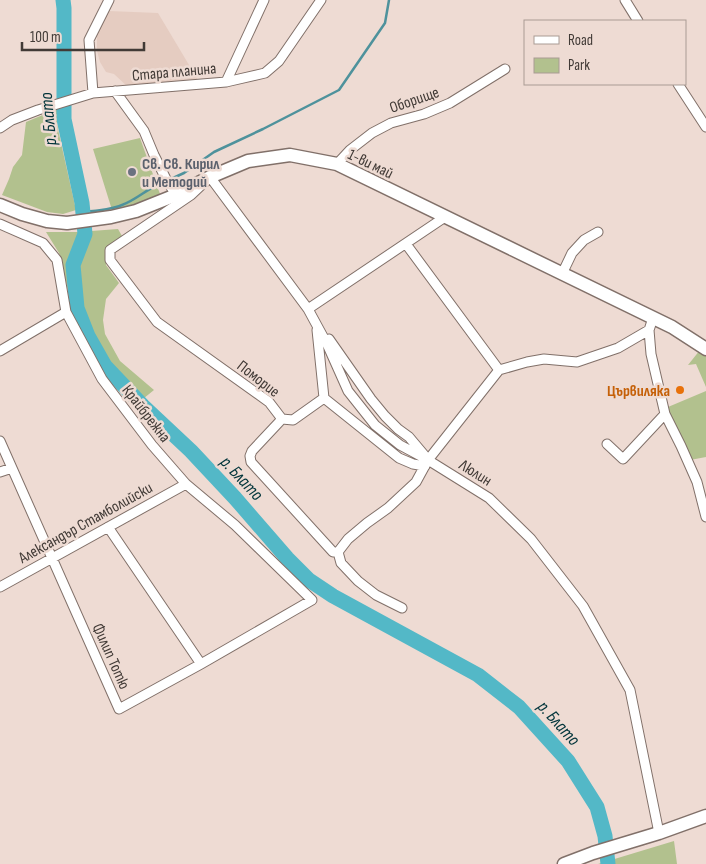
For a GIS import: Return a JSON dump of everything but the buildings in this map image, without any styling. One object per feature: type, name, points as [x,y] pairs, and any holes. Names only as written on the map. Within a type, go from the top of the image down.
[{"type":"street","points":[[93,93],[89,40],[109,0]]},
{"type":"street","name":"Стара планина","points":[[0,128],[12,120],[38,110],[93,93],[226,82],[265,73],[289,49],[321,0]]},
{"type":"street","points":[[625,0],[637,20]]},
{"type":"street","points":[[226,82],[261,1]]},
{"type":"street","name":"Оборище","points":[[337,164],[350,150],[372,132],[391,123],[424,114],[450,103],[505,69]]},
{"type":"street","points":[[679,85],[706,127]]},
{"type":"street","points":[[115,91],[144,131],[154,156],[176,194]]},
{"type":"street","name":"1-ви май","points":[[0,205],[46,221],[67,223],[136,211],[248,161],[290,155],[337,164],[562,274],[651,324],[672,327],[706,349]]},
{"type":"street","name":"Люлин","points":[[210,177],[310,313],[327,344],[348,391],[375,425],[427,463],[489,498],[531,539],[583,606],[630,690],[654,835]]},
{"type":"street","name":"Поморие","points":[[210,177],[191,195],[110,250],[110,260],[157,322],[269,402],[282,419],[252,451],[250,456],[251,462],[329,549],[333,552],[338,552]]},
{"type":"street","points":[[427,463],[409,437],[385,416],[371,399],[310,313],[445,217]]},
{"type":"street","name":"Крайбрежна","points":[[0,224],[43,243],[57,260],[66,312],[102,379],[152,445],[186,484],[236,526],[312,600]]},
{"type":"street","points":[[562,274],[572,253],[584,240],[598,232]]},
{"type":"street","points":[[406,244],[498,370]]},
{"type":"street","points":[[0,350],[66,312]]},
{"type":"street","points":[[402,608],[376,595],[358,581],[341,563],[338,552],[348,539],[388,508],[416,482],[427,463],[498,370],[527,362],[544,360],[577,362],[618,348],[651,324]]},
{"type":"street","points":[[651,324],[651,354],[665,414],[697,482],[706,517]]},
{"type":"street","points":[[317,327],[324,398],[399,458],[412,464],[427,463]]},
{"type":"street","points":[[282,419],[294,420],[324,398]]},
{"type":"street","points":[[607,444],[624,459],[665,414]]},
{"type":"street","name":"Филип Тотю","points":[[0,441],[119,709],[312,600]]},
{"type":"street","points":[[0,472],[12,468]]},
{"type":"street","name":"Александър Стамболийски","points":[[0,587],[186,484]]},
{"type":"street","points":[[108,527],[201,664]]},
{"type":"street","points":[[564,864],[706,816]]},
{"type":"shaded area","points":[[109,11],[158,13],[198,80],[128,87],[114,74],[106,72],[100,62],[97,51],[97,32]]},
{"type":"green space","points":[[57,109],[57,125],[76,210],[63,214],[47,212],[2,195],[13,167],[22,155],[26,122]]},
{"type":"green space","points":[[140,138],[160,194],[127,207],[112,210],[93,149]]},
{"type":"green space","points":[[118,229],[122,236],[106,248],[106,265],[119,283],[106,299],[103,320],[105,334],[120,361],[154,390],[133,407],[101,370],[74,315],[59,253],[46,232]]},
{"type":"green space","points":[[700,350],[706,354],[706,387],[696,364],[688,365]]},
{"type":"green space","points":[[706,391],[706,457],[690,460],[668,420],[668,407]]},
{"type":"green space","points":[[674,841],[677,864],[598,864]]},
{"type":"waterway","name":"р. Блато","points":[[63,0],[64,119],[82,203],[85,234],[73,265],[77,308],[88,336],[105,366],[143,406],[191,451],[309,580],[333,596],[478,675],[519,707],[568,761],[597,807],[605,836],[608,864]]},
{"type":"waterway","points":[[173,178],[184,173],[214,152],[339,90],[385,23],[389,0]]},
{"type":"waterway","points":[[83,212],[122,205],[161,183]]},
{"type":"place","name":"Св. Св. Кирил и Методий","points":[[132,172]]},
{"type":"place","name":"Цървиляка","points":[[680,390]]}]
